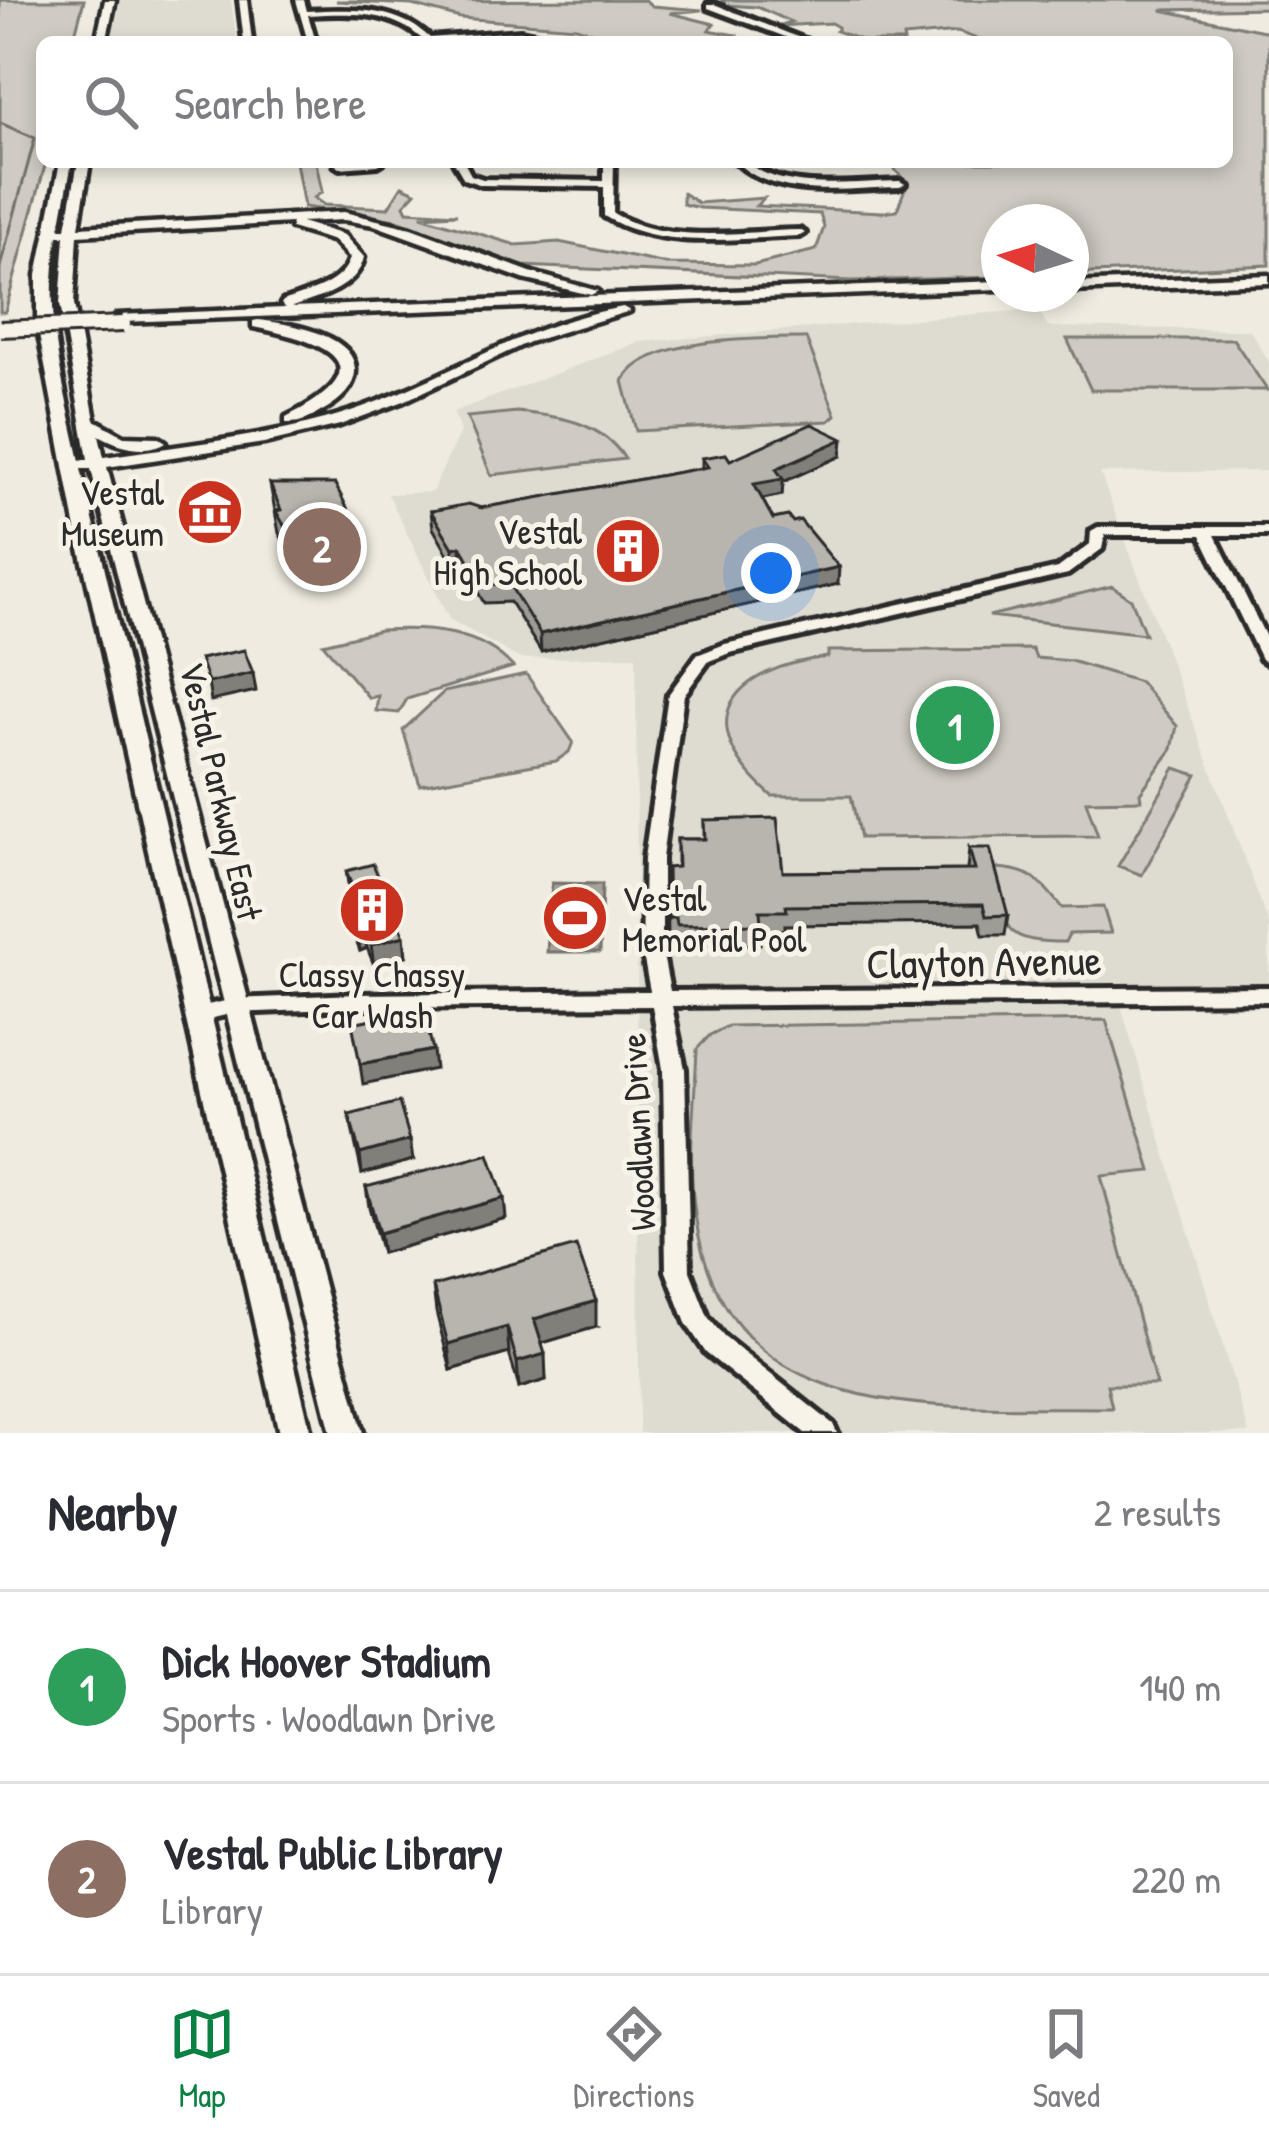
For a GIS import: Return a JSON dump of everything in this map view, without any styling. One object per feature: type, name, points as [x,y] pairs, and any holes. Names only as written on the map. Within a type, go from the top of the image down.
[{"type":"main road","points":[[102,36],[110,0]]},
{"type":"main road","points":[[88,36],[91,21]]},
{"type":"main road","name":"Vestal Parkway East","points":[[66,168],[62,235],[71,340],[87,422],[347,1433]]},
{"type":"main road","name":"Vestal Parkway East","points":[[83,168],[75,215],[44,275],[44,324],[295,1433]]},
{"type":"main road","points":[[75,215],[117,231],[296,225],[339,238],[357,257],[346,278],[309,298],[200,318]]},
{"type":"main road","points":[[62,235],[344,216],[382,224],[552,284],[709,299]]},
{"type":"main road","points":[[68,266],[87,244],[117,231]]},
{"type":"main road","points":[[1089,284],[1269,277]]},
{"type":"main road","points":[[0,326],[981,288]]},
{"type":"main road","points":[[73,463],[157,454],[366,410],[546,328],[602,314],[709,299]]},
{"type":"main road","points":[[97,460],[268,427],[310,412],[338,392],[350,366],[338,347],[311,332],[200,318]]},
{"type":"main road","points":[[87,422],[121,441],[212,437]]},
{"type":"main road","points":[[109,503],[128,468],[157,454]]},
{"type":"street","points":[[243,0],[247,36]]},
{"type":"street","points":[[300,0],[311,36]]},
{"type":"street","points":[[711,6],[790,36]]},
{"type":"street","points":[[306,13],[396,18],[417,26],[426,36]]},
{"type":"street","points":[[486,36],[537,36]]},
{"type":"street","points":[[464,168],[472,179],[608,184]]},
{"type":"street","points":[[609,168],[608,214],[636,229],[800,233]]},
{"type":"street","points":[[746,168],[780,182],[900,184]]},
{"type":"street","name":"Woodlawn Drive","points":[[824,1433],[715,1345],[698,1323],[678,1270],[674,1069],[652,950],[652,858],[676,695],[703,658],[725,649],[1063,572],[1097,546],[1098,531],[1269,531]]},
{"type":"street","points":[[1206,531],[1264,636],[1269,659]]},
{"type":"street","name":"Clayton Avenue","points":[[197,1014],[234,1006],[356,1001],[1269,994]]},
{"type":"shaded area","points":[[0,0],[84,0],[75,36],[36,36],[36,168],[44,168],[5,312],[0,312]]},
{"type":"shaded area","points":[[116,0],[231,0],[236,36],[111,36]]},
{"type":"shaded area","points":[[645,0],[652,6],[702,10],[670,13],[714,24],[709,30],[736,35],[605,36],[576,27],[460,18],[412,5],[336,1]]},
{"type":"shaded area","points":[[722,0],[1269,0],[1269,8],[1161,10],[1269,32],[1269,265],[1089,273],[1089,204],[981,204],[981,277],[851,281],[522,266],[397,220],[304,207],[297,168],[317,168],[322,192],[314,198],[324,205],[388,208],[402,186],[416,192],[404,205],[407,211],[457,214],[421,216],[516,245],[559,242],[666,264],[755,265],[816,250],[824,227],[820,214],[700,208],[683,204],[683,193],[698,203],[764,198],[756,206],[883,212],[897,210],[907,183],[894,168],[1233,168],[1233,36],[969,36],[958,32],[850,36],[836,31],[838,27],[831,23],[778,26],[791,22],[757,7],[726,5]]},
{"type":"shaded area","points":[[1040,312],[1048,327],[1250,330],[1269,362],[1269,471],[1100,473],[1269,924],[1269,994],[1118,996],[1249,1433],[639,1433],[636,656],[520,659],[449,619],[388,494],[432,492],[460,431],[453,412],[640,342]]},
{"type":"shaded area","points":[[806,338],[836,415],[829,421],[636,431],[623,381],[654,356],[706,343]]},
{"type":"shaded area","points":[[1067,339],[1233,339],[1267,390],[1091,390]]},
{"type":"shaded area","points":[[517,412],[591,428],[625,459],[491,475],[467,417]]},
{"type":"shaded area","points":[[1112,586],[1131,599],[1145,634],[989,616]]},
{"type":"shaded area","points":[[416,629],[469,638],[513,667],[407,699],[399,713],[376,711],[378,696],[369,698],[323,644],[380,630]]},
{"type":"shaded area","points":[[1032,649],[1036,658],[1071,661],[1140,682],[1177,726],[1172,749],[1140,793],[1141,800],[1086,801],[1098,836],[860,838],[851,796],[772,796],[746,769],[731,744],[727,722],[732,702],[745,686],[795,663],[828,657],[828,651]]},
{"type":"shaded area","points":[[526,674],[573,742],[569,752],[556,761],[420,785],[403,730],[444,692]]},
{"type":"shaded area","points":[[1175,768],[1197,775],[1142,875],[1118,866]]},
{"type":"shaded area","points":[[991,868],[1032,877],[1062,908],[1103,907],[1111,933],[1069,934],[1065,942],[1016,934],[1004,917]]},
{"type":"shaded area","points":[[1106,1020],[1151,1171],[1101,1176],[1156,1385],[1107,1385],[1112,1408],[912,1403],[850,1392],[795,1371],[748,1336],[714,1285],[695,1214],[692,1152],[697,1049],[710,1035],[728,1026]]},
{"type":"water","name":"Vestal Memorial Pool","points":[[552,883],[602,884],[600,952],[547,952]]},
{"type":"building","name":"Vestal High School","points":[[812,424],[843,439],[776,469],[783,479],[754,484],[773,519],[800,520],[839,567],[540,634],[509,584],[483,585],[461,546],[453,548],[431,511],[469,504],[481,508],[708,467],[702,458],[726,454],[730,460]]},
{"type":"building","points":[[270,484],[335,484],[363,539],[299,552],[276,511],[281,510]]},
{"type":"building","points":[[244,650],[253,673],[208,683],[200,659]]},
{"type":"building","points":[[777,818],[783,872],[975,870],[969,848],[990,848],[1008,915],[986,916],[983,904],[786,906],[787,911],[760,911],[761,924],[677,925],[676,918],[668,918],[667,868],[678,867],[677,839],[705,839],[704,820]]},
{"type":"building","name":"Classy Chassy Car Wash","points":[[373,864],[404,936],[371,945],[364,929],[357,931],[351,914],[362,911],[346,871]]},
{"type":"building","points":[[423,1009],[433,1050],[360,1064],[352,1023]]},
{"type":"building","points":[[399,1102],[410,1140],[360,1154],[349,1115]]},
{"type":"building","points":[[489,1154],[504,1198],[379,1233],[366,1187]]},
{"type":"building","points":[[576,1246],[596,1301],[534,1319],[545,1354],[517,1362],[507,1327],[448,1344],[433,1286]]},
{"type":"waterway","points":[[0,123],[35,138],[0,267]]},
{"type":"place","name":"Vestal Museum","points":[[210,512]]},
{"type":"place","name":"Vestal Public Library","points":[[322,547]]},
{"type":"place","name":"Vestal High School","points":[[628,551]]},
{"type":"place","name":"Dick Hoover Stadium","points":[[955,725]]},
{"type":"place","name":"Classy Chassy Car Wash","points":[[372,910]]},
{"type":"place","name":"Vestal Memorial Pool","points":[[575,918]]}]
